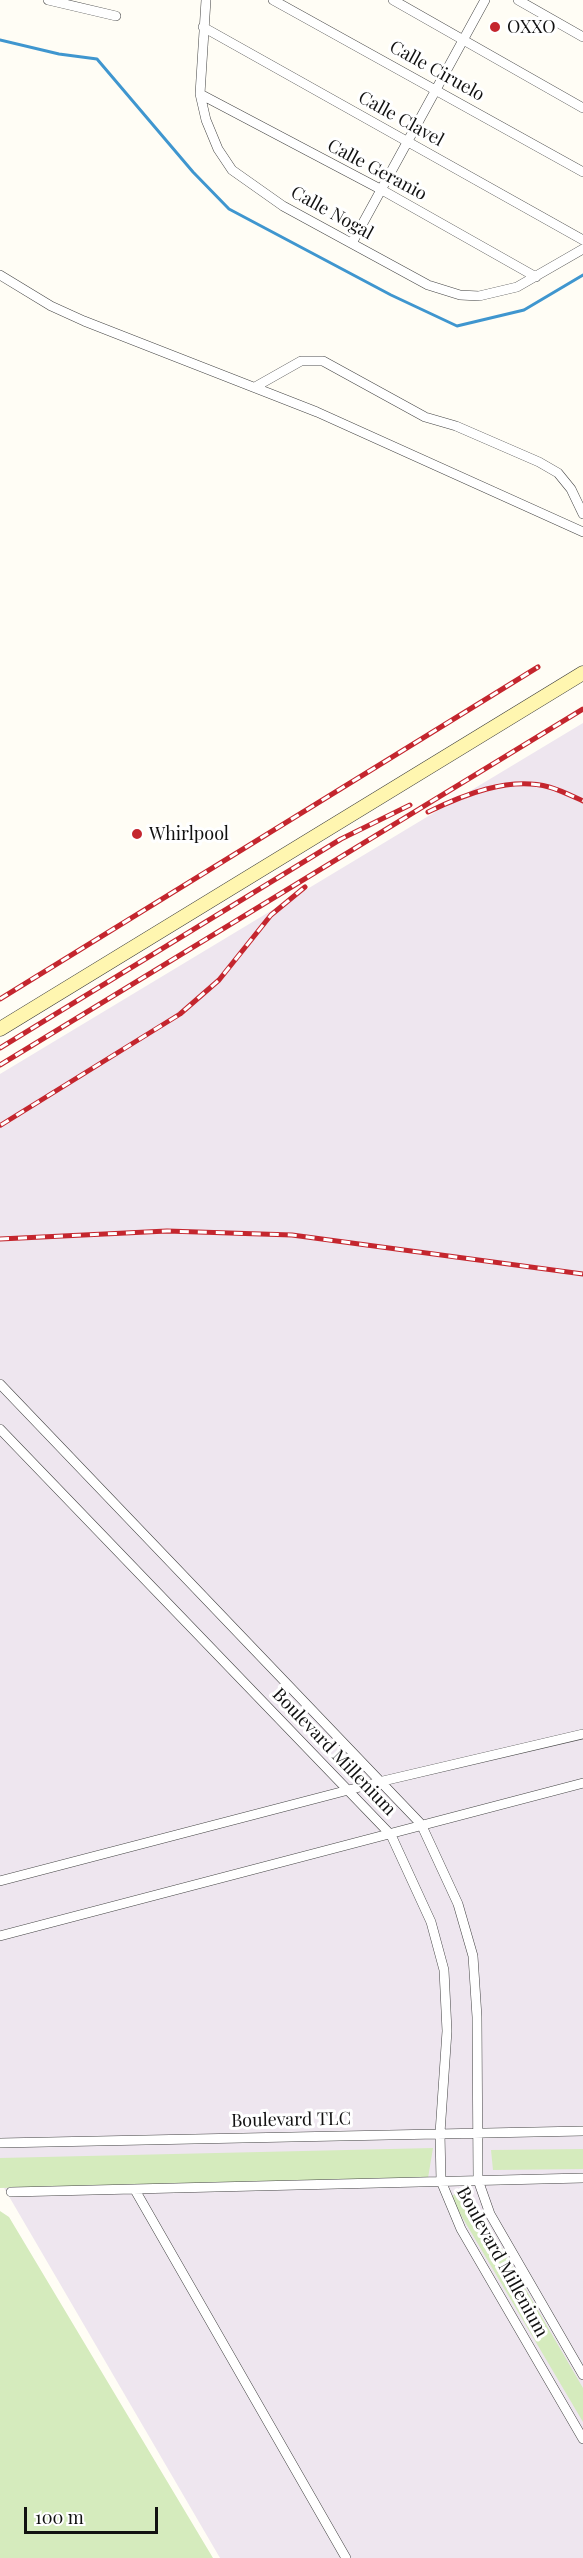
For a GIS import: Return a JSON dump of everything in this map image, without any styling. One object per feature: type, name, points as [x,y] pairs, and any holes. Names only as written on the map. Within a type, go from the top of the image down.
[{"type":"street","points":[[48,0],[91,4],[116,16]]},
{"type":"street","name":"Calle Nogal","points":[[206,0],[200,94],[206,120],[218,149],[232,170],[283,206],[428,285],[460,296],[504,292],[536,277],[583,249]]},
{"type":"street","name":"Calle Ciruelo","points":[[273,0],[583,172]]},
{"type":"street","points":[[393,0],[583,108]]},
{"type":"street","points":[[352,243],[438,90],[485,0]]},
{"type":"street","points":[[518,0],[583,37]]},
{"type":"street","name":"Calle Clavel","points":[[203,27],[583,240]]},
{"type":"street","name":"Calle Geranio","points":[[200,94],[382,190],[536,277]]},
{"type":"street","points":[[0,274],[51,306],[84,321],[317,412],[583,532]]},
{"type":"street","points":[[255,387],[301,362],[323,361],[424,417],[456,426],[558,473],[571,489],[583,514]]},
{"type":"street","points":[[0,1029],[583,673]]},
{"type":"street","name":"Boulevard Millenium","points":[[0,1384],[422,1824],[458,1904],[473,1956],[478,2073],[476,2133],[478,2180],[490,2214],[583,2375]]},
{"type":"street","name":"Boulevard Millenium","points":[[0,1429],[391,1835],[431,1922],[444,1970],[446,2074],[440,2133],[441,2181],[461,2229],[583,2439]]},
{"type":"street","points":[[0,1881],[383,1781],[583,1734]]},
{"type":"street","points":[[0,1936],[583,1783]]},
{"type":"street","name":"Boulevard TLC","points":[[0,2143],[583,2131]]},
{"type":"street","points":[[11,2192],[583,2178]]},
{"type":"street","points":[[135,2190],[346,2558]]},
{"type":"shaded area","points":[[583,723],[583,2558],[220,2558],[0,2181],[0,1074]]},
{"type":"green space","points":[[433,2148],[428,2178],[0,2188],[0,2158]]},
{"type":"green space","points":[[583,2149],[583,2169],[493,2170],[491,2150]]},
{"type":"green space","points":[[458,2190],[471,2195],[583,2388],[583,2422],[455,2205],[452,2197]]},
{"type":"green space","points":[[0,2211],[9,2217],[213,2558],[0,2558]]},
{"type":"waterway","points":[[0,40],[59,54],[97,59],[193,172],[229,209],[391,295],[457,326],[524,310],[583,275]]},
{"type":"railway","points":[[0,999],[538,667]]},
{"type":"railway","points":[[0,1065],[583,709]]},
{"type":"railway","points":[[428,812],[456,799],[487,789],[518,784],[549,787],[583,801]]},
{"type":"railway","points":[[0,1048],[341,839],[410,805]]},
{"type":"railway","points":[[1,1125],[180,1014],[219,980],[271,915],[305,887]]},
{"type":"railway","points":[[0,1239],[167,1231],[292,1235],[583,1274]]},
{"type":"place","name":"OXXO","points":[[495,27]]},
{"type":"place","name":"Whirlpool","points":[[137,834]]}]
